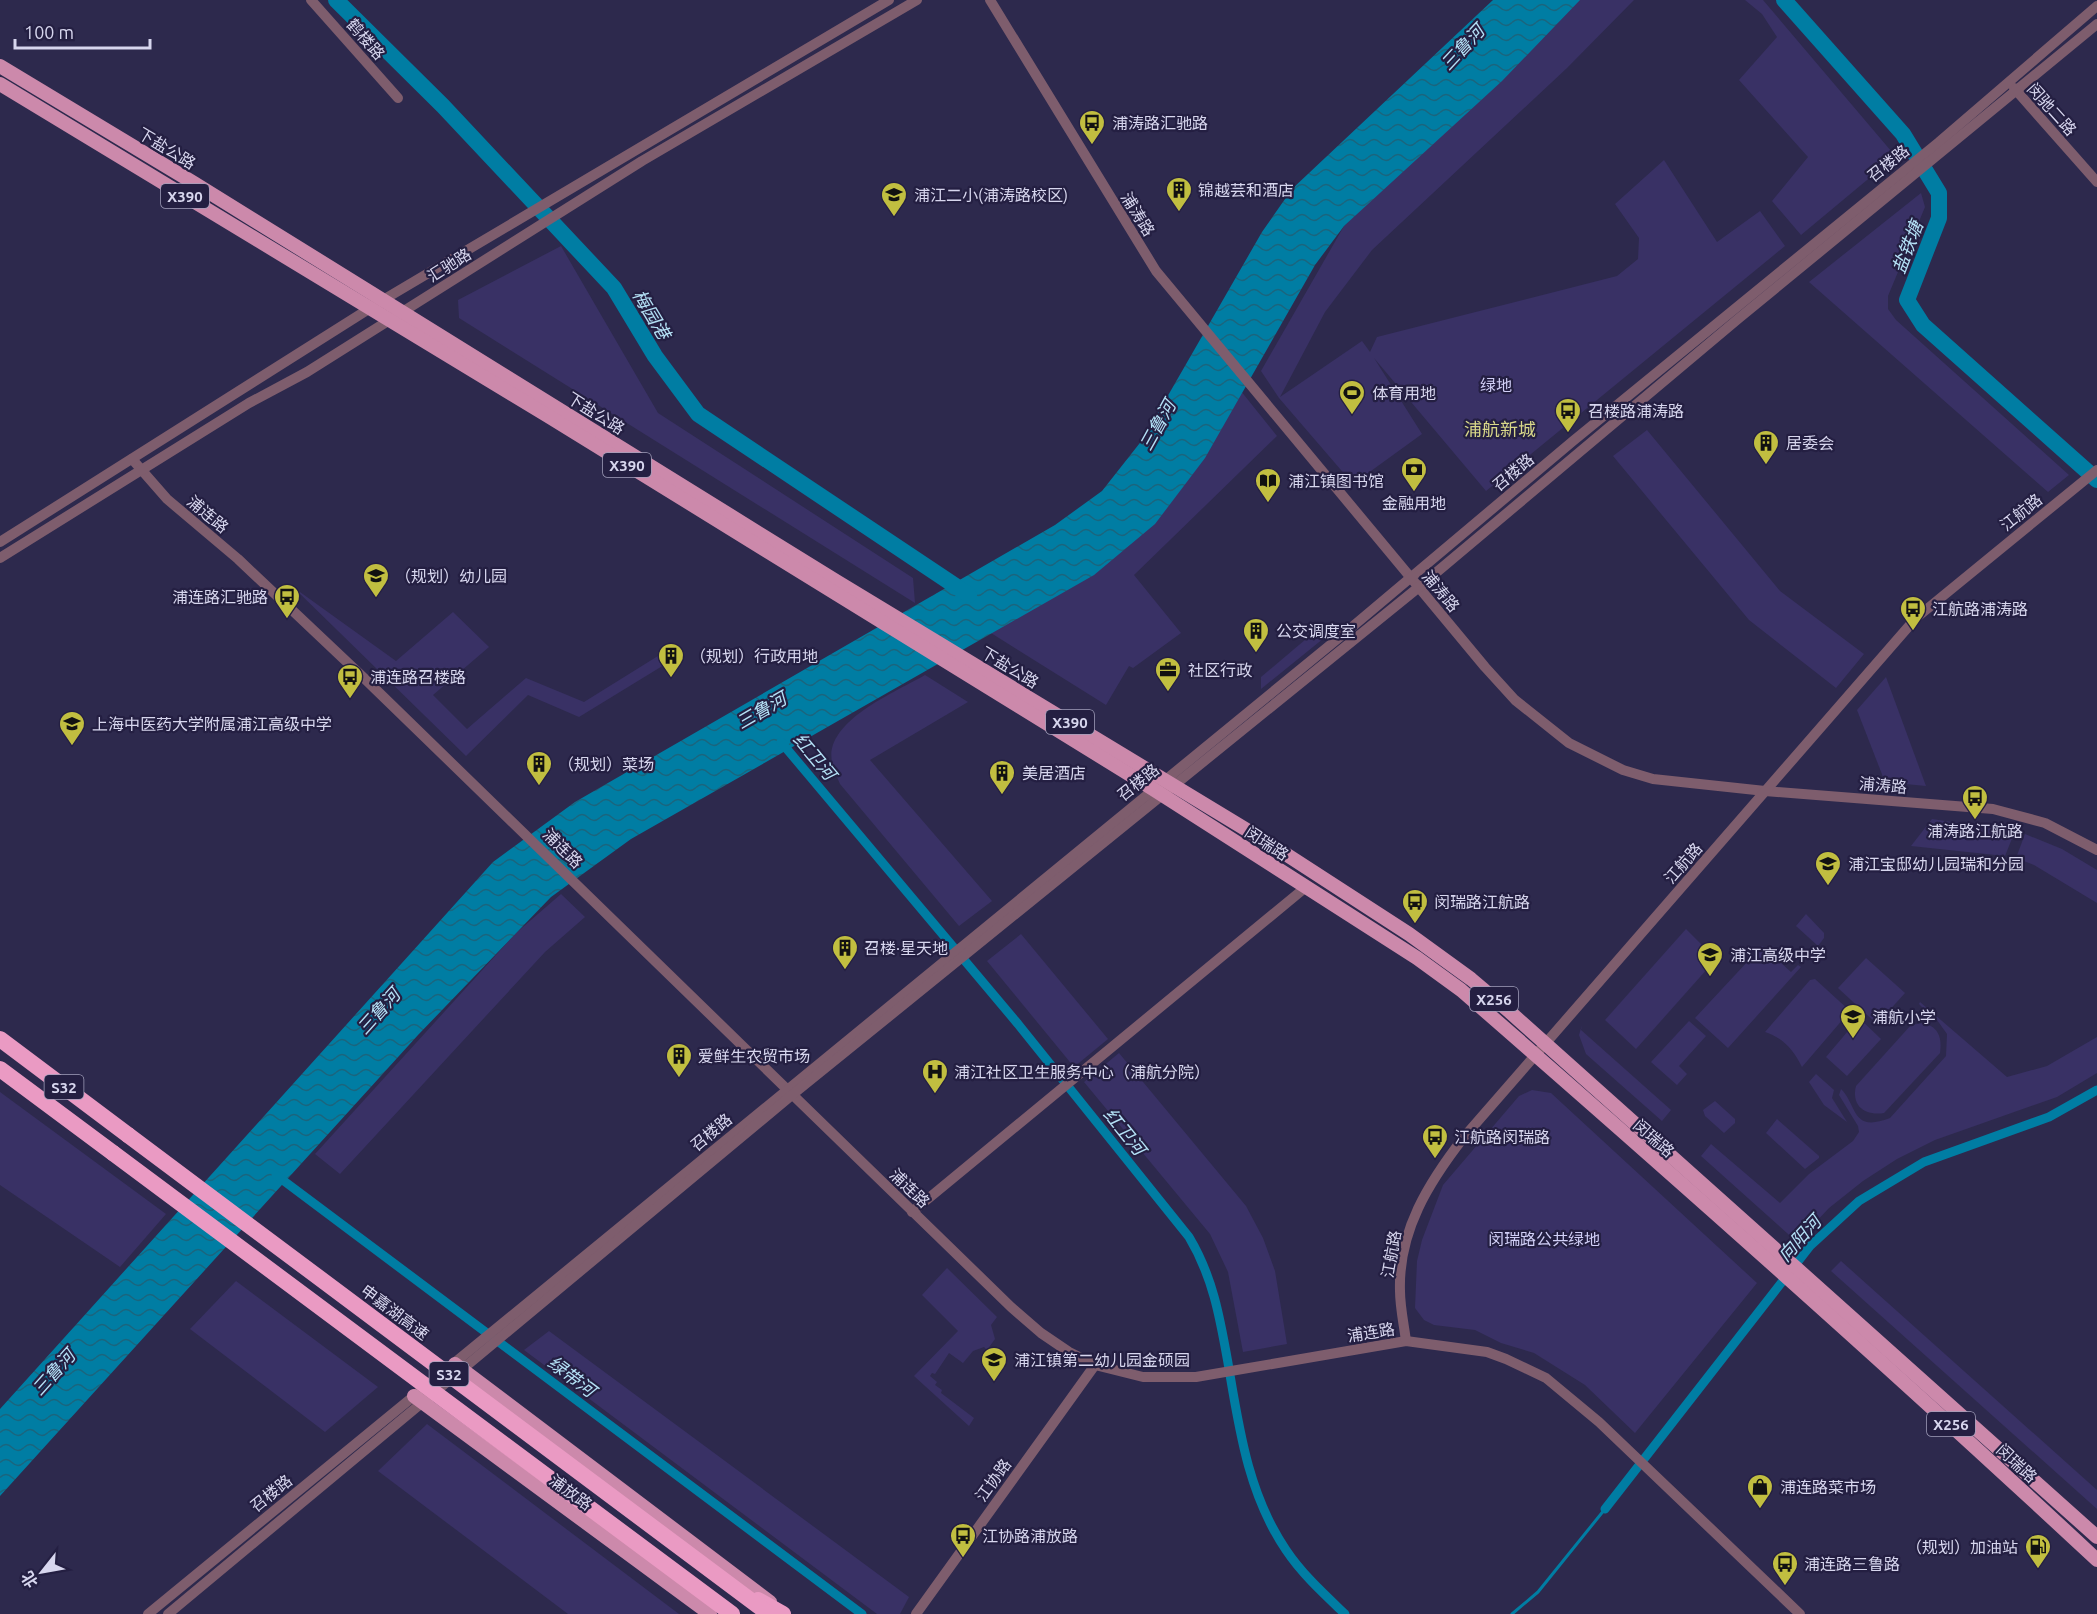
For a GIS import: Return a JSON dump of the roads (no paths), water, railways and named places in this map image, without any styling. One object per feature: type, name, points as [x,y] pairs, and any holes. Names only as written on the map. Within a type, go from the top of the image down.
[{"type":"highway","name":"申嘉湖高速","points":[[0,1039],[769,1614]]},
{"type":"highway","name":"S32","points":[[0,1070],[732,1614]]},
{"type":"highway","points":[[729,1584],[784,1614]]},
{"type":"main road","name":"下盐公路","points":[[0,66],[1170,783]]},
{"type":"main road","name":"下盐公路","points":[[0,84],[548,416],[1158,792]]},
{"type":"main road","name":"闵瑞路","points":[[1170,783],[1409,934],[1471,979],[1545,1043],[1806,1285],[2097,1537]]},
{"type":"main road","name":"闵瑞路","points":[[1158,792],[1435,971],[1776,1258]]},
{"type":"main road","name":"闵瑞路","points":[[1806,1285],[2097,1560]]},
{"type":"main road","points":[[459,1367],[784,1614]]},
{"type":"main road","name":"浦放路","points":[[418,1400],[710,1614]]},
{"type":"street","name":"鹤楼路","points":[[311,0],[398,98]]},
{"type":"street","name":"汇驰路","points":[[0,542],[383,300],[889,0]]},
{"type":"street","name":"汇驰路","points":[[0,558],[249,403],[307,372],[642,161],[916,0]]},
{"type":"street","name":"浦涛路","points":[[990,0],[1136,242],[1156,271],[1515,700],[1569,743],[1623,770],[1653,779],[1765,791],[1993,808],[2045,823],[2097,850]]},
{"type":"street","name":"召楼路","points":[[1942,146],[2008,82],[2097,6]]},
{"type":"street","name":"召楼路","points":[[1170,783],[1411,577],[1899,180],[2017,92],[2097,24]]},
{"type":"street","name":"闵驰二路","points":[[2008,82],[2097,182]]},
{"type":"street","name":"召楼路","points":[[459,1367],[789,1092],[1158,792],[1419,587],[1899,180]]},
{"type":"street","name":"浦连路","points":[[132,459],[140,472],[167,500],[238,559],[528,835],[912,1212],[1041,1333],[1069,1352],[1095,1365],[1143,1377],[1167,1379],[1208,1375],[1406,1341],[1487,1352],[1528,1368],[1561,1389],[1625,1446],[1800,1614]]},
{"type":"street","name":"江航路","points":[[1406,1341],[1400,1292],[1401,1265],[1412,1222],[1422,1197],[1464,1137],[1916,618],[2097,470]]},
{"type":"street","points":[[912,1212],[1306,887]]},
{"type":"street","name":"江协路","points":[[916,1614],[1095,1365]]},
{"type":"street","points":[[418,1400],[459,1367]]},
{"type":"street","name":"召楼路","points":[[148,1614],[418,1400]]},
{"type":"street","name":"召楼路","points":[[168,1614],[418,1400]]},
{"type":"water","name":"三鲁河","points":[[1493,0],[1580,0],[1502,81],[1344,226],[1315,265],[1205,458],[1155,524],[1094,575],[631,839],[551,897],[418,1035],[0,1496],[0,1409],[493,862],[575,802],[1055,525],[1102,491],[1143,439],[1262,232],[1292,189]]},
{"type":"waterway","name":"梅园港","points":[[336,0],[443,106],[614,288],[655,356],[698,414],[969,595]]},
{"type":"waterway","name":"盐铁塘","points":[[1784,0],[1903,134],[1939,193],[1939,218],[1907,300],[1923,325],[2097,480]]},
{"type":"waterway","name":"红卫河","points":[[781,742],[1018,1024],[1189,1237],[1210,1283],[1222,1330],[1241,1436],[1262,1506],[1292,1559],[1345,1614]]},
{"type":"waterway","name":"向阳河","points":[[1605,1509],[1810,1246],[1859,1201],[1924,1162],[2049,1117],[2097,1090]]},
{"type":"waterway","name":"绿带河","points":[[276,1175],[862,1614]]},
{"type":"waterway","points":[[1512,1614],[1538,1592],[1605,1509]]},
{"type":"place","name":"浦涛路汇驰路","points":[[1092,146]]},
{"type":"place","name":"锦越芸和酒店","points":[[1179,213]]},
{"type":"place","name":"浦江二小(浦涛路校区)","points":[[894,218]]},
{"type":"place","name":"体育用地","points":[[1352,416]]},
{"type":"place","name":"召楼路浦涛路","points":[[1568,434]]},
{"type":"place","name":"居委会","points":[[1766,466]]},
{"type":"place","name":"金融用地","points":[[1414,493]]},
{"type":"place","name":"浦江镇图书馆","points":[[1268,504]]},
{"type":"place","name":"（规划）幼儿园","points":[[376,599]]},
{"type":"place","name":"浦连路汇驰路","points":[[287,620]]},
{"type":"place","name":"江航路浦涛路","points":[[1913,632]]},
{"type":"place","name":"公交调度室","points":[[1256,654]]},
{"type":"place","name":"（规划）行政用地","points":[[671,679]]},
{"type":"place","name":"社区行政","points":[[1168,693]]},
{"type":"place","name":"浦连路召楼路","points":[[350,700]]},
{"type":"place","name":"上海中医药大学附属浦江高级中学","points":[[72,747]]},
{"type":"place","name":"（规划）菜场","points":[[539,787]]},
{"type":"place","name":"美居酒店","points":[[1002,796]]},
{"type":"place","name":"浦涛路江航路","points":[[1975,821]]},
{"type":"place","name":"浦江宝邸幼儿园瑞和分园","points":[[1828,887]]},
{"type":"place","name":"闵瑞路江航路","points":[[1415,925]]},
{"type":"place","name":"召楼·星天地","points":[[845,971]]},
{"type":"place","name":"浦江高级中学","points":[[1710,978]]},
{"type":"place","name":"浦航小学","points":[[1853,1040]]},
{"type":"place","name":"爱鲜生农贸市场","points":[[679,1079]]},
{"type":"place","name":"浦江社区卫生服务中心（浦航分院）","points":[[935,1095]]},
{"type":"place","name":"江航路闵瑞路","points":[[1435,1160]]},
{"type":"place","name":"浦江镇第二幼儿园金硕园","points":[[994,1383]]},
{"type":"place","name":"浦连路菜市场","points":[[1760,1510]]},
{"type":"place","name":"江协路浦放路","points":[[963,1559]]},
{"type":"place","name":"（规划）加油站","points":[[2038,1570]]},
{"type":"place","name":"浦连路三鲁路","points":[[1785,1587]]},
{"type":"district","name":"浦航新城","points":[[1500,429]]},
{"type":"park label","name":"绿地","points":[[1496,385]]},
{"type":"park label","name":"闵瑞路公共绿地","points":[[1544,1239]]}]
